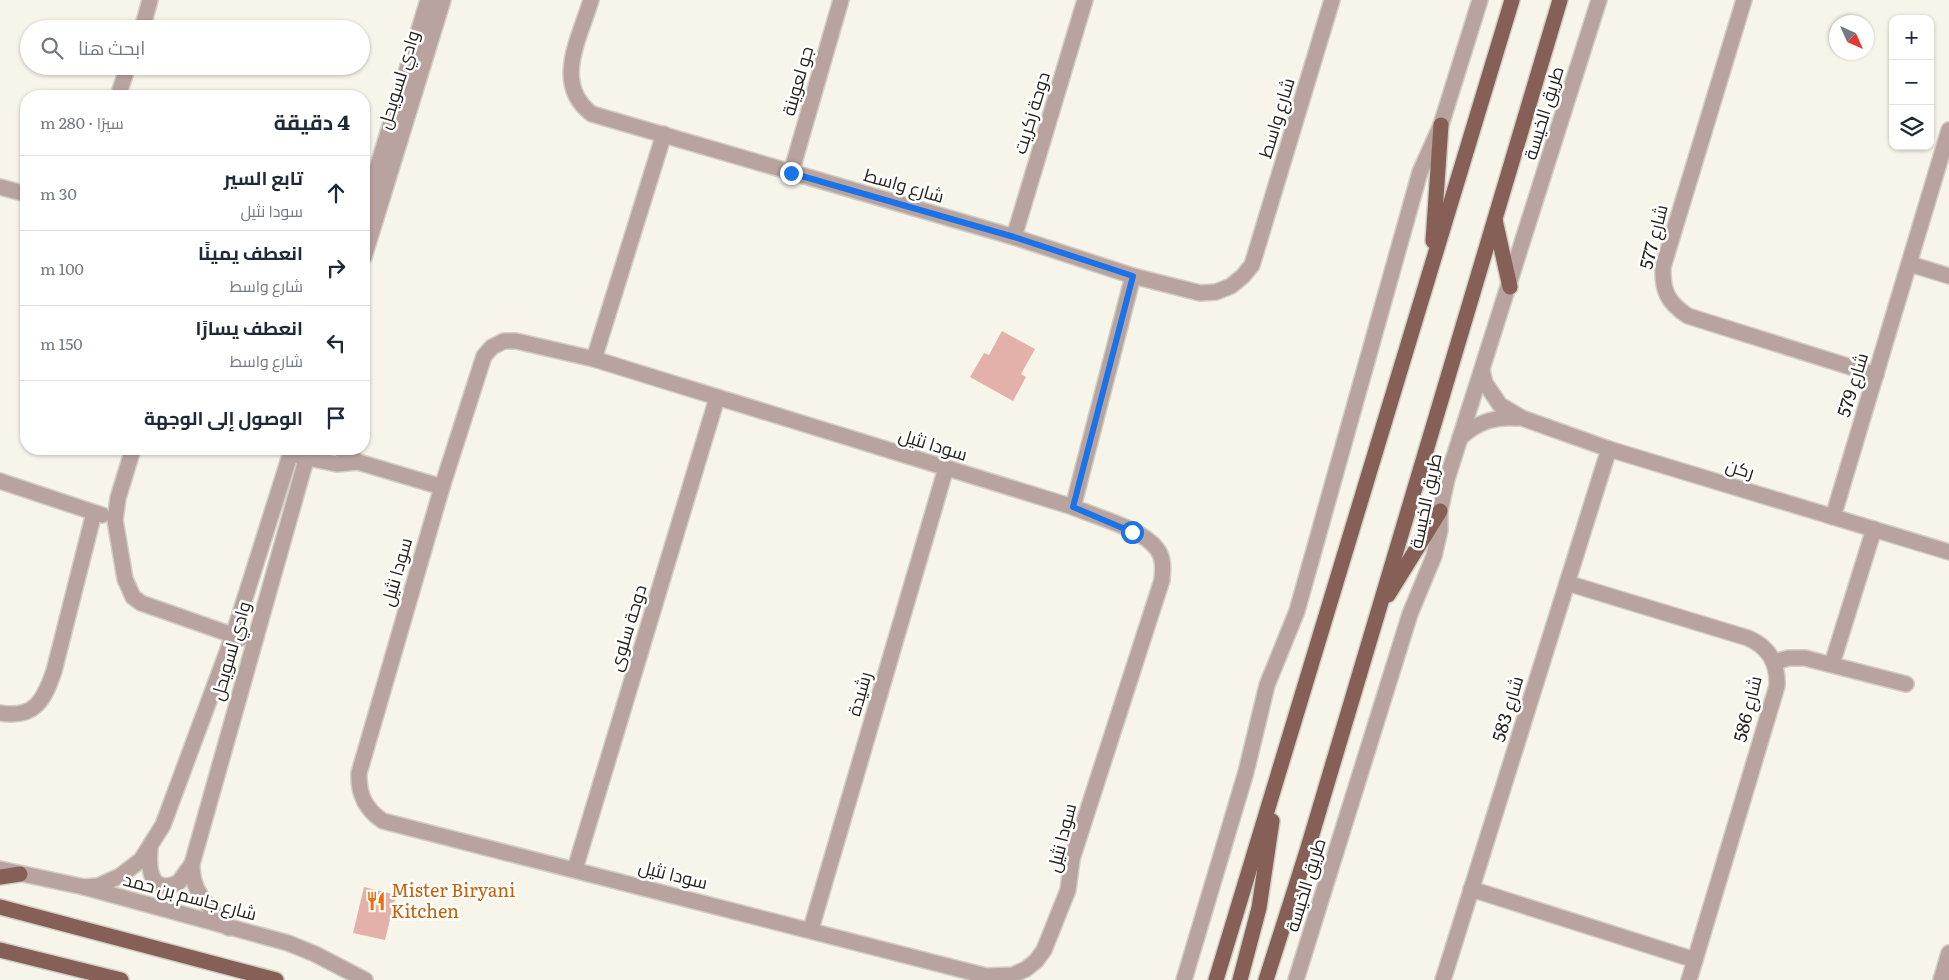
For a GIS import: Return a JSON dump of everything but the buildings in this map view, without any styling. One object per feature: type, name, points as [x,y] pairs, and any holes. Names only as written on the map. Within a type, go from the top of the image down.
[{"type":"main road","points":[[1216,980],[1512,0]]},
{"type":"main road","name":"طريق الخيسة","points":[[1266,980],[1308,851],[1376,614],[1560,0]]},
{"type":"main road","points":[[1435,257],[1433,238],[1440,172],[1441,125]]},
{"type":"main road","points":[[1495,218],[1510,287]]},
{"type":"main road","points":[[1376,614],[1440,510]]},
{"type":"main road","points":[[1240,980],[1259,908],[1268,855],[1277,780]]},
{"type":"main road","points":[[0,877],[20,874]]},
{"type":"main road","points":[[0,908],[276,980]]},
{"type":"main road","points":[[0,950],[120,980]]},
{"type":"street","points":[[144,20],[150,0]]},
{"type":"street","name":"وادي لسويحل","points":[[370,192],[428,0]]},
{"type":"street","name":"وادي لسويحل","points":[[370,237],[443,0]]},
{"type":"street","name":"شارع واسط","points":[[591,0],[570,73],[575,96],[582,106],[597,116],[1014,237],[1133,276],[1200,293],[1216,292],[1231,286],[1252,265],[1332,0]]},
{"type":"street","name":"جو لعوينة","points":[[791,173],[841,0]]},
{"type":"street","name":"دوحة زكريت","points":[[1014,237],[1085,0]]},
{"type":"street","points":[[1184,980],[1246,772],[1267,684],[1297,611],[1420,172],[1441,125],[1480,0]]},
{"type":"street","name":"طريق الخيسة","points":[[1296,980],[1404,632],[1434,556],[1440,530],[1440,510],[1460,438],[1510,287],[1599,0]]},
{"type":"street","name":"شارع 577","points":[[1744,0],[1662,267],[1662,284],[1668,298],[1677,309],[1688,316],[1876,375]]},
{"type":"street","points":[[120,90],[125,75]]},
{"type":"street","name":"شارع 579","points":[[1833,517],[1949,130]]},
{"type":"street","points":[[594,359],[664,134]]},
{"type":"street","points":[[0,187],[20,192]]},
{"type":"street","points":[[1910,264],[1949,276]]},
{"type":"street","points":[[1073,507],[1133,276]]},
{"type":"street","name":"سودا نثيل","points":[[516,340],[594,359],[1073,507],[1149,541],[1160,556],[1163,570],[1074,852],[1068,890],[1044,950],[1036,961],[1019,972],[1000,977],[986,976],[811,929],[383,820],[374,814],[361,796],[359,773],[442,486],[481,363],[492,347],[504,341],[516,340]]},
{"type":"street","name":"ركن","points":[[1482,370],[1485,383],[1500,405],[1522,418],[1609,449],[1949,552]]},
{"type":"street","name":"دوحة سلوى","points":[[576,869],[717,398]]},
{"type":"street","name":"ركن","points":[[1460,438],[1482,422],[1495,418],[1522,418]]},
{"type":"street","name":"شارع 583","points":[[1443,980],[1609,449]]},
{"type":"street","points":[[131,455],[118,498],[115,520],[125,578],[133,597],[141,603],[253,641]]},
{"type":"street","name":"وادي لسويحل","points":[[84,888],[98,886],[120,876],[141,860],[164,825],[234,636],[290,455]]},
{"type":"street","name":"وادي لسويحل","points":[[229,928],[199,897],[191,877],[192,864],[306,455]]},
{"type":"street","points":[[312,455],[337,464],[358,462]]},
{"type":"street","points":[[348,455],[358,462],[442,486]]},
{"type":"street","name":"رشيدة","points":[[811,929],[946,468]]},
{"type":"street","points":[[0,481],[115,520]]},
{"type":"street","points":[[0,713],[19,714],[29,711],[38,705],[46,694],[54,670],[94,513]]},
{"type":"street","points":[[1832,664],[1874,529]]},
{"type":"street","name":"شارع 586","points":[[1567,583],[1748,638],[1764,647],[1774,662],[1777,686],[1689,980]]},
{"type":"street","points":[[1774,662],[1797,657],[1832,664],[1906,684]]},
{"type":"street","name":"وادي لسويحل","points":[[150,849],[149,871],[152,878],[165,886],[179,882],[192,864]]},
{"type":"street","name":"شارع جاسم بن حمد","points":[[0,869],[84,888],[288,943],[315,954],[365,980]]},
{"type":"street","points":[[1472,889],[1695,960]]},
{"type":"street","points":[[1941,980],[1949,953]]},
{"type":"place","name":"Mister Biryani Kitchen","points":[[376,901]]},
{"type":"route","points":[[791,173],[1014,237],[1133,276],[1073,507],[1132,532]]}]
